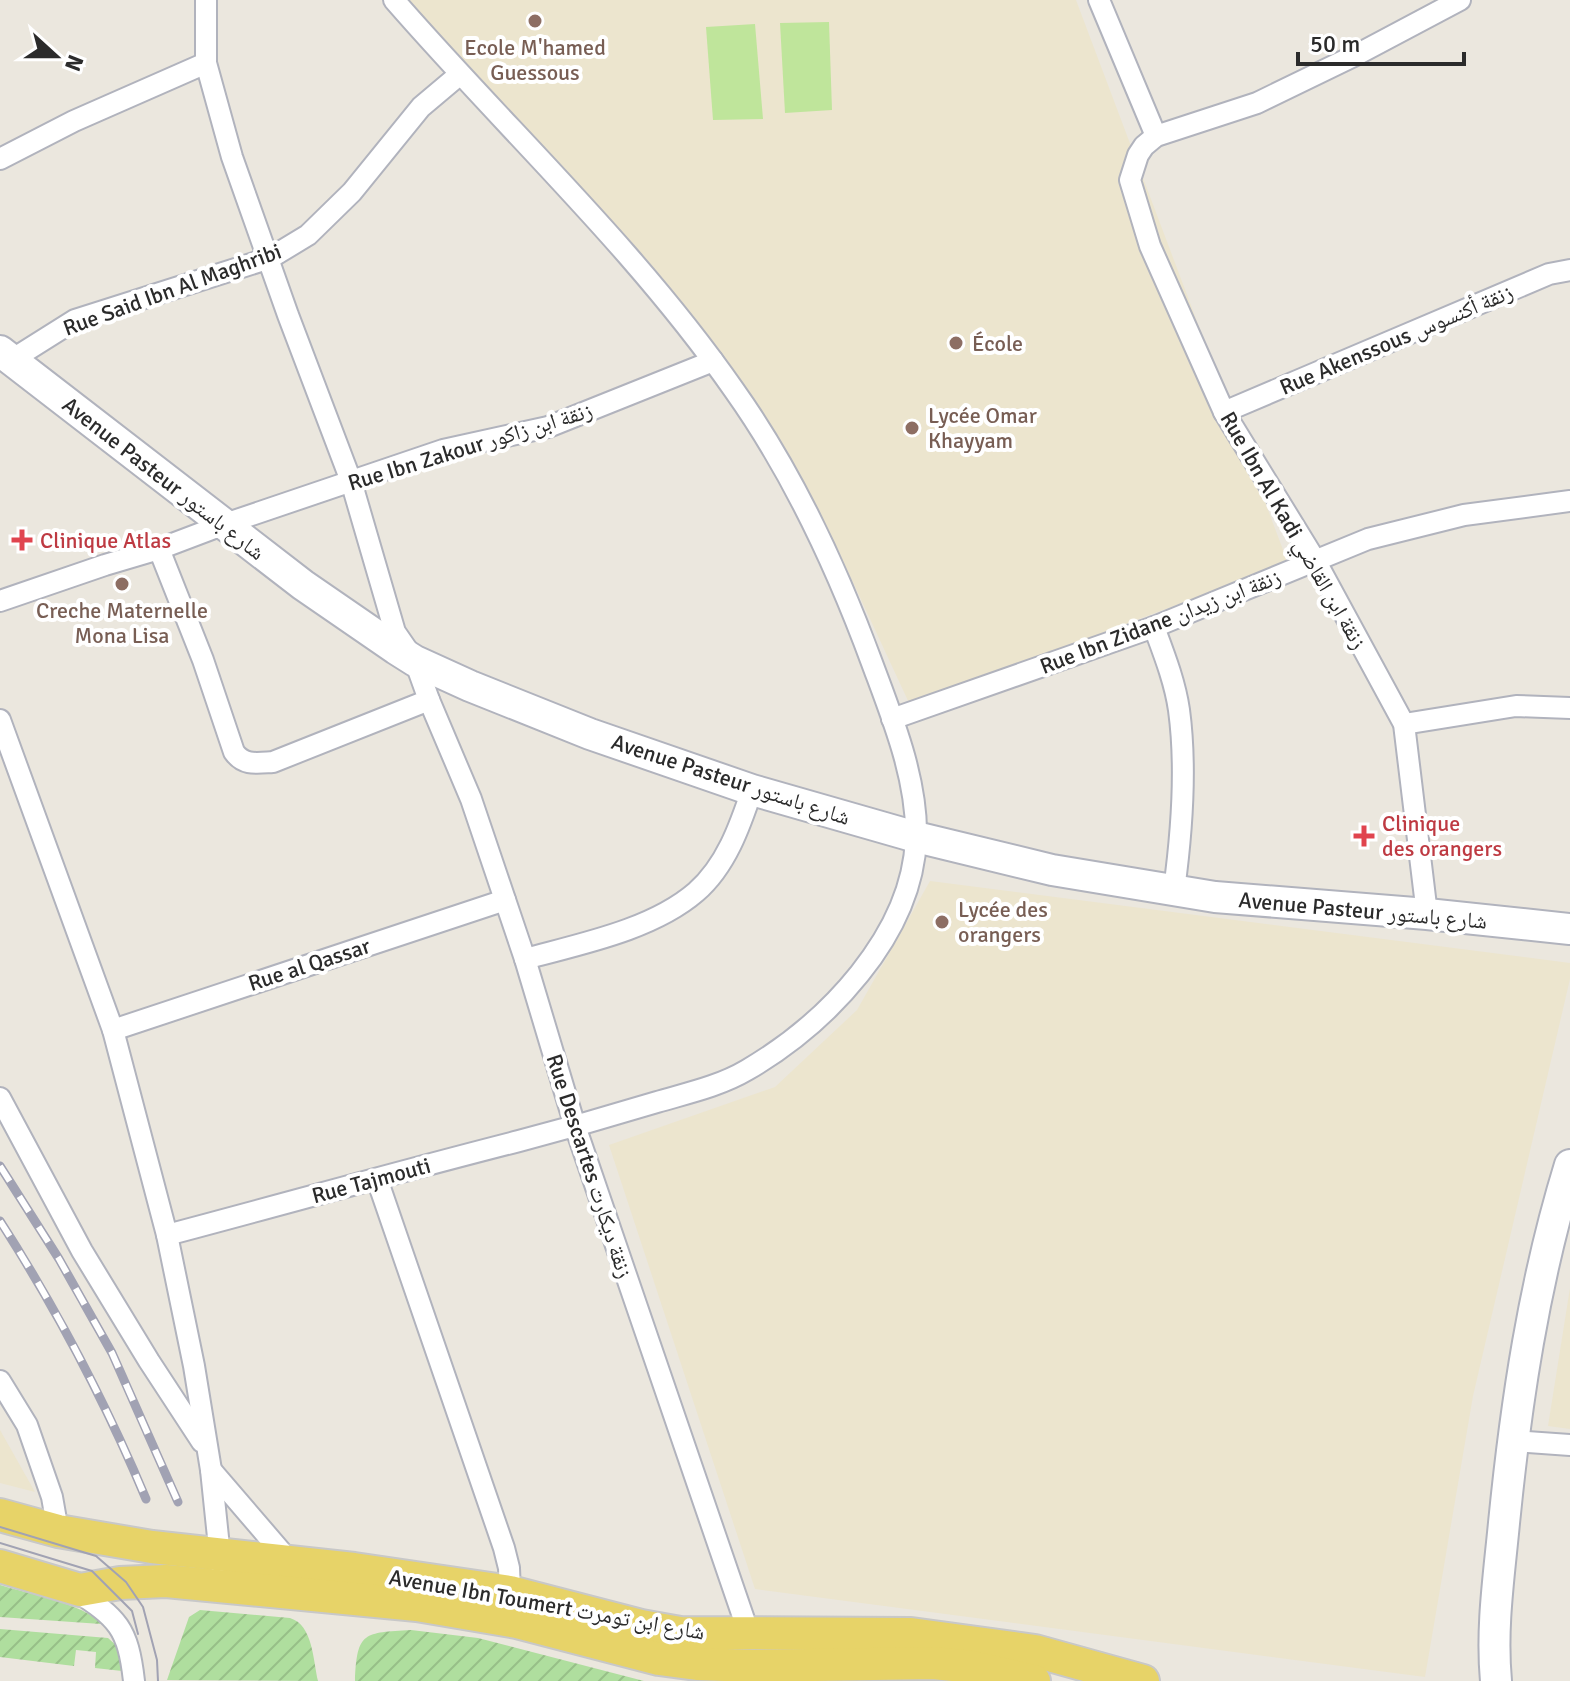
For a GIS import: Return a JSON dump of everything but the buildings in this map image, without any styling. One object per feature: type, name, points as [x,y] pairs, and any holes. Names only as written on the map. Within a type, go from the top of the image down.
[{"type":"main road","name":"Avenue Ibn Toumert شارع ابن تومرت","points":[[0,1515],[221,1571],[517,1622],[659,1659],[754,1666],[933,1663],[973,1667],[1034,1681]]},
{"type":"main road","name":"Avenue Ibn Toumert شارع ابن تومرت","points":[[0,1566],[73,1589],[86,1590],[290,1562],[510,1592],[680,1633],[911,1634],[1035,1651],[1143,1681]]},
{"type":"street","name":"Rue Descartes زنقة ديكارت","points":[[206,0],[206,63],[232,157],[351,481],[395,632],[415,661],[471,799],[525,959],[575,1126],[749,1634]]},
{"type":"street","name":"Rue Tajmouti","points":[[167,1235],[575,1126],[715,1085],[741,1073],[775,1053],[809,1027],[866,965],[899,910],[912,874],[916,837],[907,772],[892,719],[859,627],[794,486],[735,390],[627,256],[509,125],[459,75],[394,0]]},
{"type":"street","points":[[1099,0],[1156,136],[1257,103],[1460,0]]},
{"type":"street","points":[[0,159],[74,121],[206,63]]},
{"type":"street","name":"Rue Said Ibn Al Maghribi","points":[[6,355],[75,320],[270,258],[308,235],[333,213],[421,107],[459,75]]},
{"type":"street","name":"Rue Ibn Al Kadi زنقة ابن القاضي","points":[[1156,136],[1138,155],[1130,180],[1150,246],[1224,412],[1315,560],[1404,724],[1427,914]]},
{"type":"street","name":"Rue Akenssous زنقة أكنسوس","points":[[1224,412],[1549,274],[1570,270]]},
{"type":"street","name":"Avenue Pasteur شارع باستور","points":[[6,355],[303,585],[415,661],[590,734],[752,790],[916,837],[1052,870],[1279,903],[1570,929]]},
{"type":"street","name":"Rue Ibn Zakour زنقة ابن زاكور","points":[[0,601],[351,481],[474,442],[548,427],[713,361]]},
{"type":"street","name":"Rue Ibn Zidane زنقة ابن زيدان","points":[[892,719],[1154,627],[1368,539],[1415,525],[1513,507],[1570,501]]},
{"type":"street","points":[[159,549],[239,760],[251,764],[273,762],[429,700]]},
{"type":"street","points":[[1154,627],[1170,672],[1179,708],[1181,733],[1180,846],[1174,890]]},
{"type":"street","points":[[1404,724],[1516,706],[1570,708]]},
{"type":"street","points":[[0,720],[113,1030],[167,1235],[194,1366],[211,1470],[221,1571]]},
{"type":"street","points":[[525,959],[598,939],[635,925],[672,909],[696,892],[726,853],[741,823],[752,790]]},
{"type":"street","name":"Rue al Qassar","points":[[113,1030],[505,900]]},
{"type":"street","points":[[0,1098],[82,1251],[207,1449]]},
{"type":"street","points":[[1481,1681],[1492,1643],[1514,1441],[1533,1312],[1570,1165]]},
{"type":"street","points":[[377,1179],[504,1548],[510,1592]]},
{"type":"street","points":[[0,1381],[27,1425],[52,1497],[58,1531]]},
{"type":"street","points":[[1514,1441],[1570,1445]]},
{"type":"street","points":[[211,1470],[290,1562]]},
{"type":"street","points":[[73,1589],[107,1612],[123,1632],[131,1654],[134,1681]]},
{"type":"street","points":[[1492,1643],[1496,1681]]},
{"type":"shaded area","name":"École","points":[[405,0],[1076,0],[1288,563],[910,705],[831,535],[742,387]]},
{"type":"shaded area","points":[[930,881],[1570,963],[1570,979],[1473,1396],[1425,1677],[755,1589],[609,1145],[775,1087],[857,1010]]},
{"type":"shaded area","points":[[1570,1288],[1570,1429],[1548,1426]]},
{"type":"shaded area","points":[[0,1430],[35,1492],[0,1483]]},
{"type":"green space","points":[[829,22],[832,110],[785,113],[780,23]]},
{"type":"green space","points":[[755,24],[763,119],[713,120],[706,27]]},
{"type":"green space","points":[[0,1585],[69,1605],[101,1624],[0,1617]]},
{"type":"green space","points":[[200,1610],[290,1618],[298,1622],[308,1635],[318,1681],[167,1680],[189,1617]]},
{"type":"green space","points":[[0,1629],[108,1638],[118,1647],[122,1671],[95,1668],[96,1652],[76,1650],[74,1666],[0,1657]]},
{"type":"green space","points":[[411,1630],[478,1638],[644,1681],[355,1681],[358,1652],[366,1638],[383,1632]]},
{"type":"tram line","points":[[0,1527],[96,1556],[126,1582],[143,1607],[157,1660],[158,1681]]},
{"type":"tram line","points":[[0,1543],[92,1571],[132,1611],[138,1634]]},
{"type":"railway","points":[[0,1166],[59,1259],[112,1353],[178,1502]]},
{"type":"railway","points":[[0,1221],[79,1357],[146,1499]]},
{"type":"place","name":"Ecole M'hamed Guessous","points":[[535,21]]},
{"type":"place","name":"École","points":[[956,343]]},
{"type":"place","name":"Lycée Omar Khayyam","points":[[912,428]]},
{"type":"place","name":"Clinique Atlas","points":[[22,540]]},
{"type":"place","name":"Creche Maternelle Mona Lisa","points":[[122,584]]},
{"type":"place","name":"Clinique des orangers","points":[[1364,836]]},
{"type":"place","name":"Lycée des orangers","points":[[942,922]]}]
